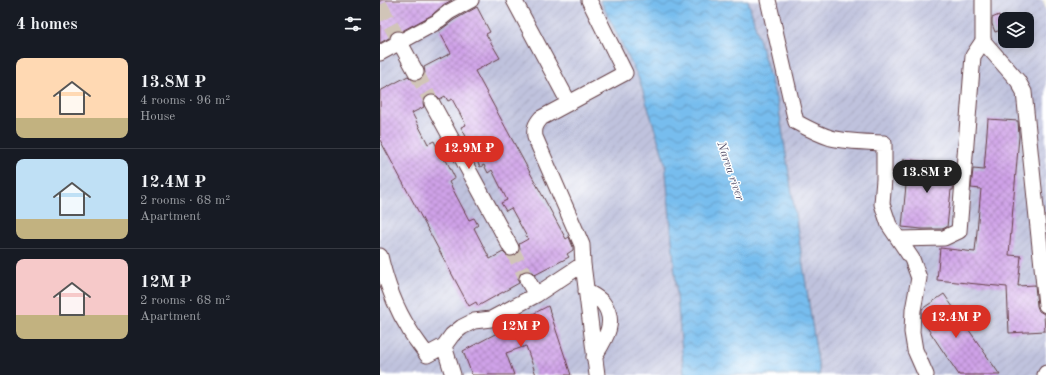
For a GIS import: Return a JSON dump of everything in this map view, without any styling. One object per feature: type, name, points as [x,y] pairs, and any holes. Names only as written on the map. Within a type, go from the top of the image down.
[{"type":"lane","points":[[380,53],[399,40],[437,21],[449,12],[471,0]]},
{"type":"lane","points":[[514,0],[569,103]]},
{"type":"lane","points":[[589,0],[625,73],[541,118],[536,123],[534,130],[535,137],[582,245],[586,290],[603,302],[609,312],[610,325],[606,336],[594,357],[597,375]]},
{"type":"lane","points":[[768,0],[796,122],[812,131],[831,138],[859,142],[884,143],[882,204],[889,225],[912,259],[919,278],[912,310],[912,332],[915,350],[926,375]]},
{"type":"lane","points":[[899,239],[944,238],[958,231],[973,56],[983,41],[983,0]]},
{"type":"lane","points":[[399,40],[416,72]]},
{"type":"lane","points":[[983,41],[1018,80],[1024,92],[1046,305]]},
{"type":"lane","points":[[432,102],[510,248]]},
{"type":"lane","points":[[380,256],[394,302],[409,329],[427,355],[444,346],[452,335],[462,327],[474,321],[491,319],[536,295],[583,264]]},
{"type":"lane","points":[[527,279],[536,295]]},
{"type":"lane","points":[[444,346],[453,375]]},
{"type":"shaded area","points":[[380,0],[600,0],[639,79],[665,162],[684,375],[383,375],[380,367]]},
{"type":"shaded area","points":[[748,0],[1043,0],[1046,11],[1046,375],[820,375],[779,109]]},
{"type":"water","name":"Narva river","points":[[600,0],[748,0],[779,109],[820,375],[684,375],[665,162],[639,79]]},
{"type":"building","points":[[380,0],[452,0],[443,5],[432,15],[402,31],[393,31],[389,38],[380,43]]},
{"type":"building","points":[[477,7],[490,32],[486,34],[500,58],[475,71],[566,239],[569,237],[573,247],[573,250],[567,254],[569,257],[535,275],[531,271],[523,271],[519,275],[519,283],[478,306],[476,302],[469,306],[380,140],[380,91],[408,76],[412,80],[421,80],[425,73],[424,67],[451,53],[439,31],[454,20]],"holes":[[[427,95],[436,95],[440,99],[445,96],[448,101],[452,99],[466,125],[461,127],[480,167],[484,165],[488,173],[492,170],[507,200],[501,203],[506,211],[511,208],[528,239],[519,244],[519,252],[515,256],[507,256],[503,252],[490,259],[474,228],[478,225],[474,218],[469,220],[449,182],[455,178],[446,160],[444,161],[434,141],[428,144],[412,113],[424,107],[423,103]]]},
{"type":"building","points":[[998,15],[998,31],[995,32],[992,24],[992,18]]},
{"type":"building","points":[[988,119],[1018,121],[1019,136],[1009,255],[1021,256],[1018,286],[1035,285],[1037,306],[1039,311],[1044,314],[1045,331],[1009,333],[1007,287],[937,280],[940,248],[975,252],[981,189],[971,188],[973,169],[984,170]]},
{"type":"building","points":[[904,159],[955,165],[953,190],[951,190],[947,227],[942,229],[922,229],[902,227],[906,185],[901,184]]},
{"type":"building","points":[[944,294],[1000,375],[959,375],[922,320],[922,309]]},
{"type":"building","points":[[548,306],[571,375],[536,375],[526,346],[506,353],[514,375],[472,375],[463,351]]},
{"type":"tunnel","points":[[380,5],[398,39]]},
{"type":"tunnel","points":[[416,72],[432,103]]},
{"type":"tunnel","points":[[511,248],[527,279]]}]
